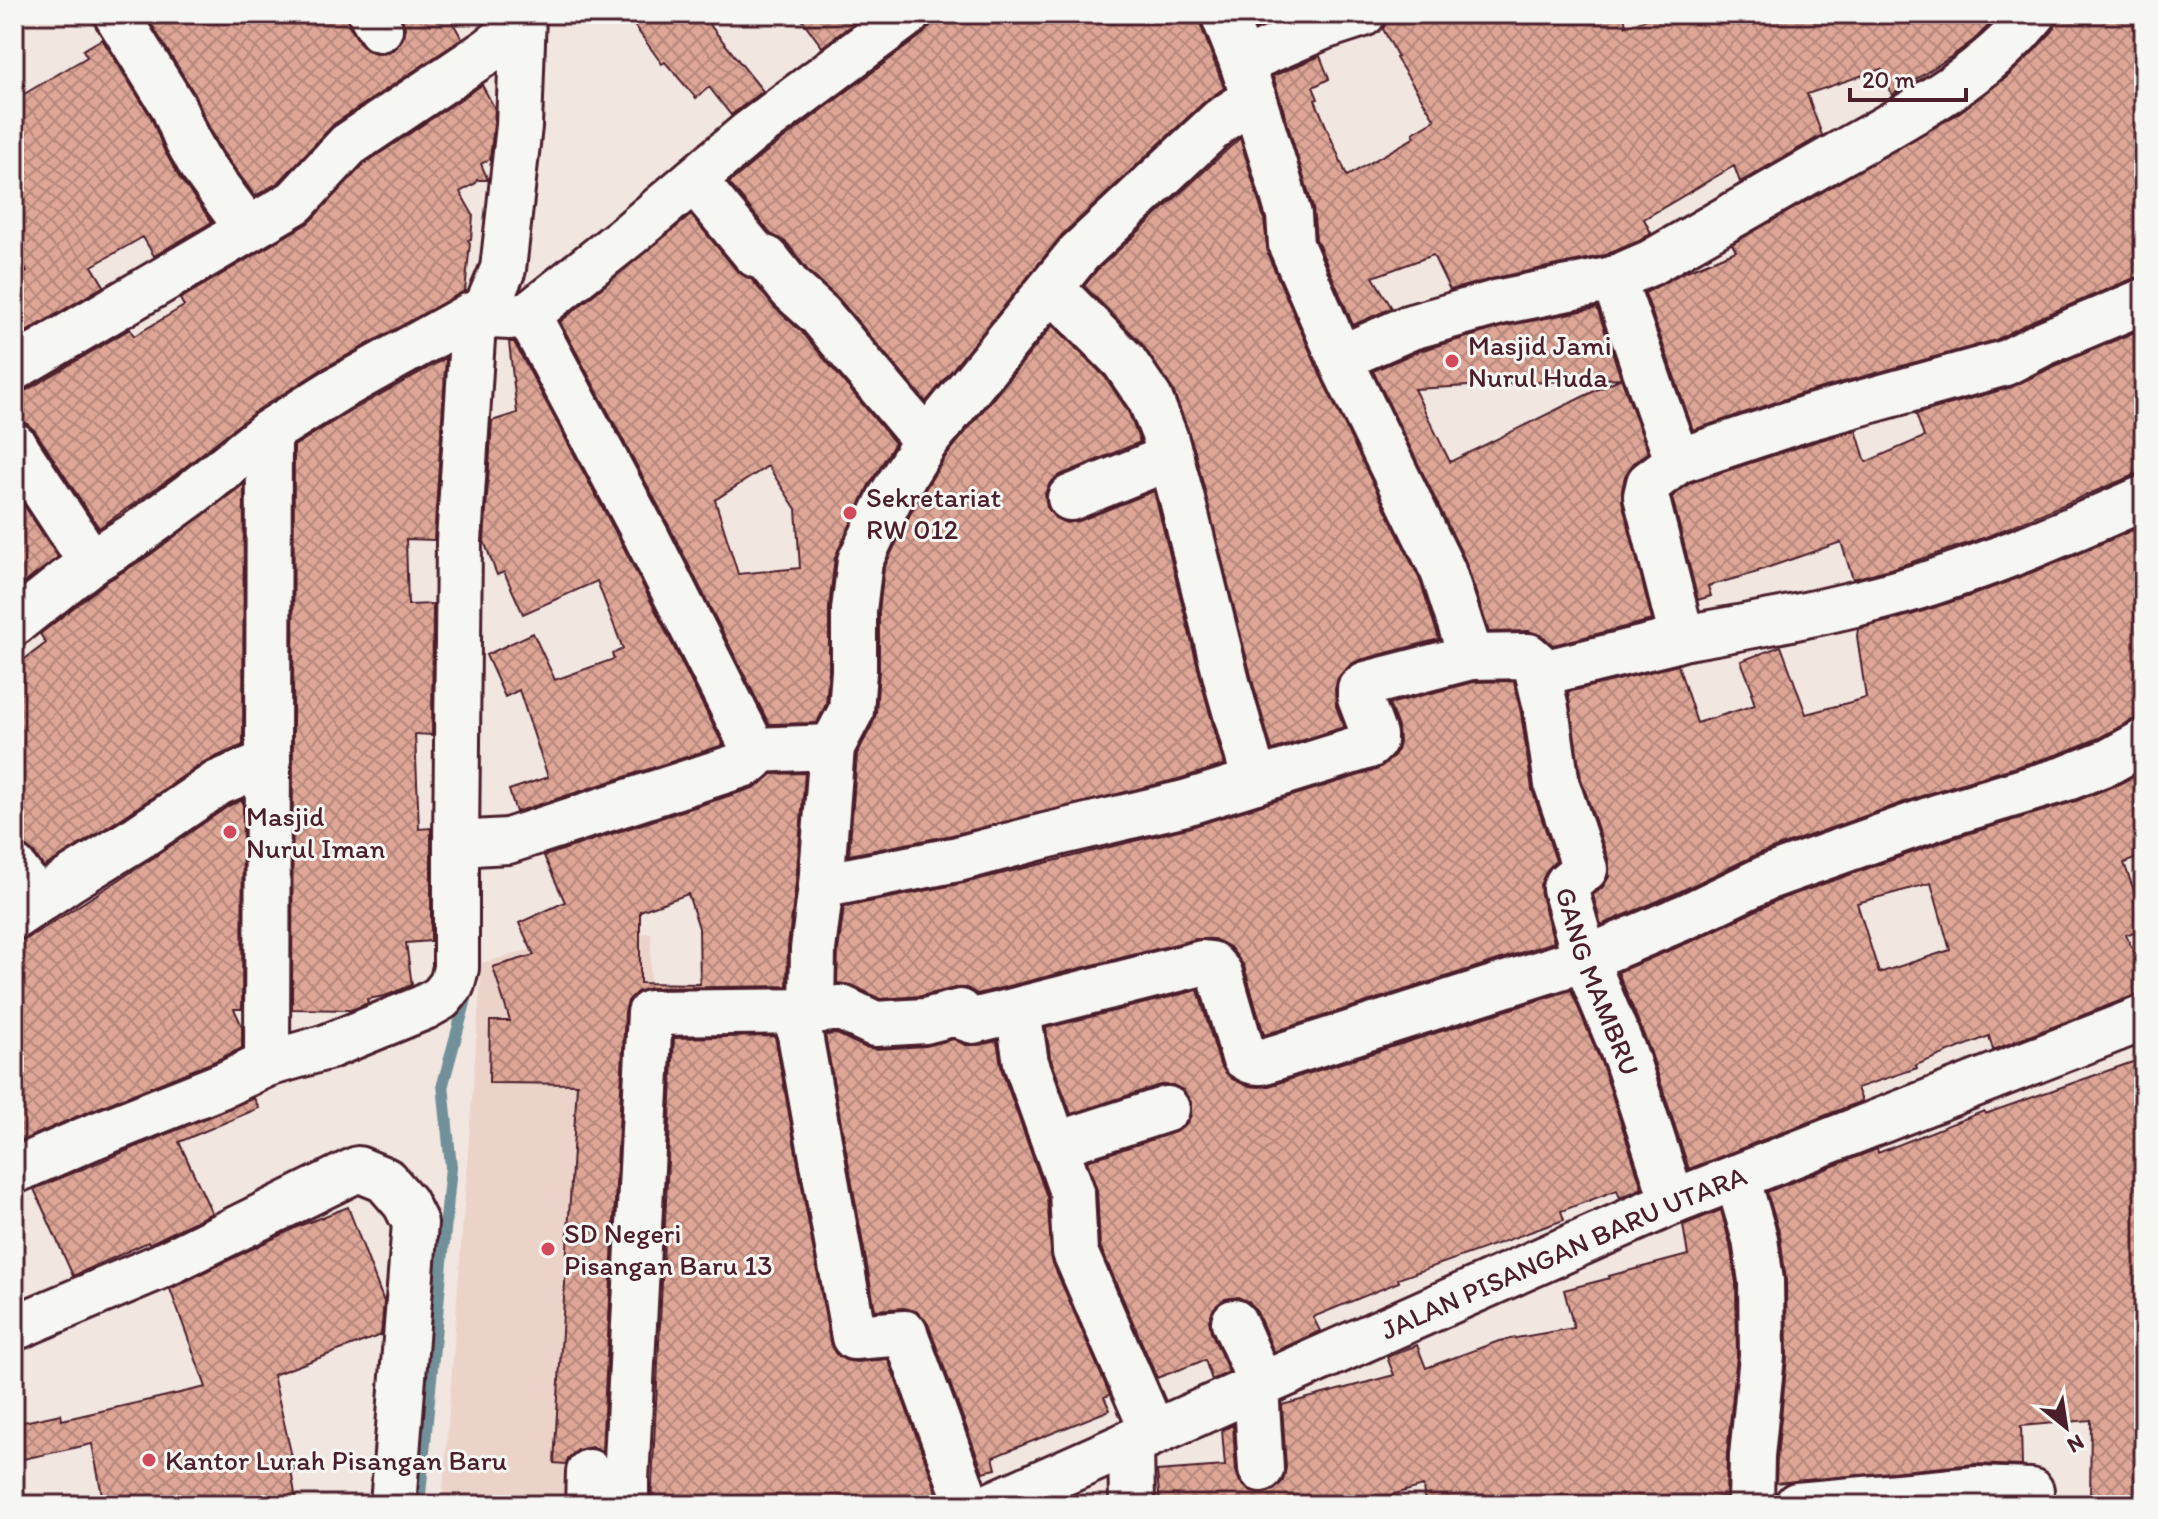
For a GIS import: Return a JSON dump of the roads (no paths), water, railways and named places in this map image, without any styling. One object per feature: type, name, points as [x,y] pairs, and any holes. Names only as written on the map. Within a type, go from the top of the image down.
[{"type":"street","points":[[116,14],[173,106],[201,165],[248,229]]},
{"type":"street","points":[[14,623],[91,562],[190,495],[269,432],[372,369],[496,315],[630,234],[749,133],[908,14]]},
{"type":"street","points":[[1223,14],[1248,80],[1289,215],[1291,245],[1340,358],[1443,571],[1471,657]]},
{"type":"street","points":[[968,1505],[905,1333],[854,1337],[804,1012],[821,886],[832,747],[851,711],[854,610],[860,561],[890,498],[926,441],[1079,253],[1220,121],[1248,80],[1323,27],[1363,14]]},
{"type":"street","points":[[1340,358],[1411,327],[1500,302],[1613,279],[1650,263],[1918,110],[1978,69],[2018,34],[2034,14]]},
{"type":"street","points":[[14,368],[295,202],[348,145],[488,51],[523,19]]},
{"type":"street","points":[[477,843],[748,763],[754,758],[754,750],[646,536],[489,302],[503,269],[519,126],[523,19]]},
{"type":"street","points":[[694,180],[756,255],[767,259],[791,289],[820,315],[926,441]]},
{"type":"street","points":[[1613,279],[1678,461]]},
{"type":"street","points":[[1051,288],[1124,361],[1150,399],[1171,457],[1224,673],[1255,781]]},
{"type":"street","points":[[1682,638],[1646,496],[1649,483],[1678,461],[1807,418],[2005,363],[2144,301]]},
{"type":"street","points":[[14,1171],[267,1064],[327,1047],[425,1007],[441,998],[452,984],[477,843],[459,541],[473,323],[496,315]]},
{"type":"street","points":[[267,1064],[269,432]]},
{"type":"street","points":[[14,445],[91,562]]},
{"type":"street","points":[[1070,498],[1171,457]]},
{"type":"street","points":[[821,886],[958,859],[1185,803],[1369,746],[1374,741],[1374,735],[1360,698],[1360,689],[1366,684],[1471,657],[1528,656],[1536,663],[1538,674],[1682,638],[1776,621],[1904,591],[2064,533],[2144,498]]},
{"type":"street","name":"GANG MAMBRU","points":[[1538,674],[1557,785],[1585,869],[1565,888],[1585,959],[1626,1058],[1673,1202]]},
{"type":"street","points":[[626,1505],[650,1013],[804,1012],[841,1008],[875,1024],[925,1021],[960,1012],[973,1021],[1202,963],[1211,964],[1220,974],[1244,1057],[1261,1062],[1585,959],[1687,916],[1768,877],[1940,816],[2067,778],[2110,761],[2144,742]]},
{"type":"street","points":[[754,750],[832,747]]},
{"type":"street","points":[[22,895],[139,837],[218,783],[268,762]]},
{"type":"street","points":[[1018,1011],[1026,1063],[1072,1192],[1075,1252],[1142,1437],[1132,1505]]},
{"type":"street","name":"JALAN PISANGAN BARU UTARA","points":[[991,1505],[1673,1202],[2144,1018]]},
{"type":"street","points":[[1055,1145],[1167,1109]]},
{"type":"street","points":[[14,1328],[161,1266],[358,1169],[385,1180],[405,1203],[415,1223],[393,1505]]},
{"type":"street","points":[[1737,1177],[1755,1239],[1761,1281],[1762,1356],[1752,1456],[1751,1505]]},
{"type":"street","points":[[1234,1322],[1258,1386],[1261,1469]]},
{"type":"street","points":[[1797,1505],[1977,1489],[2031,1491]]},
{"type":"waterway","points":[[419,1505],[451,1167],[443,1084],[466,999],[466,987]]},
{"type":"place","name":"Masjid Jami Nurul Huda","points":[[1452,361]]},
{"type":"place","name":"Sekretariat RW 012","points":[[850,513]]},
{"type":"place","name":"Masjid Nurul Iman","points":[[230,832]]},
{"type":"place","name":"SD Negeri Pisangan Baru 13","points":[[548,1249]]},
{"type":"place","name":"Kantor Lurah Pisangan Baru","points":[[149,1460]]}]
